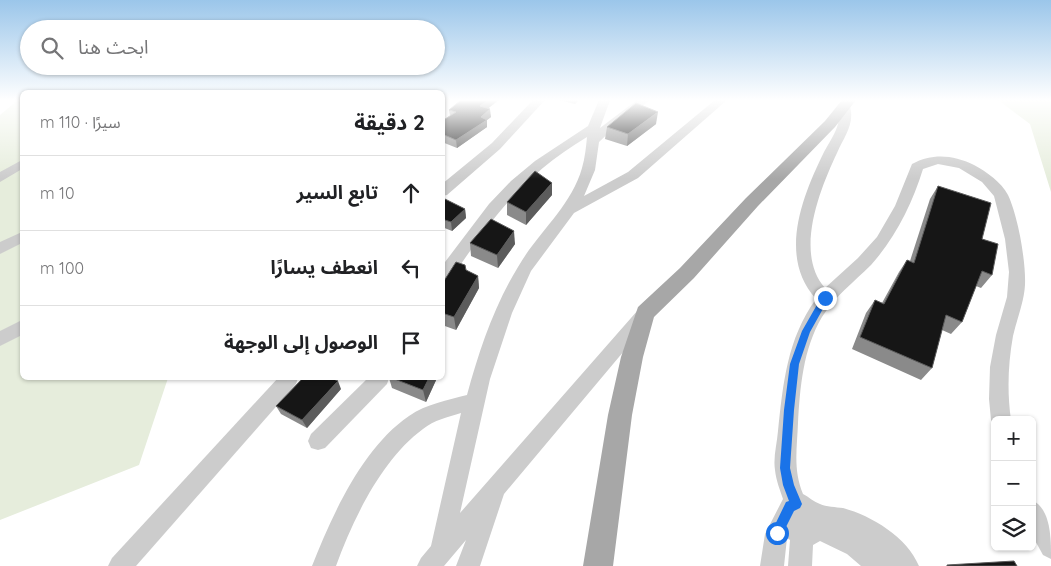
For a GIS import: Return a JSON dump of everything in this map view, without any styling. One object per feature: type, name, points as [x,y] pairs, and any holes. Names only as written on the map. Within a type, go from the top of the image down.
[{"type":"main road","points":[[598,566],[620,415],[632,357],[645,314],[828,126]]},
{"type":"street","points":[[445,189],[496,146],[514,126]]},
{"type":"street","points":[[435,559],[474,401],[493,337],[519,278],[538,249],[571,209],[582,188],[591,159],[594,126]]},
{"type":"street","points":[[445,275],[494,207],[519,181],[561,147],[592,135],[605,126]]},
{"type":"street","points":[[571,209],[633,175],[690,126]]},
{"type":"street","points":[[825,298],[809,279],[805,268],[802,246],[821,177],[843,126]]},
{"type":"street","points":[[800,566],[804,520],[788,485],[785,468],[789,410],[795,364],[806,331],[825,298],[865,261],[893,227],[910,189],[917,167],[920,164],[939,160],[956,163],[974,170],[990,180],[997,187],[1001,196],[1017,258],[1014,308],[1006,333],[999,373],[998,403],[1000,416]]},
{"type":"street","points":[[0,178],[20,165]]},
{"type":"street","points":[[0,249],[20,237]]},
{"type":"street","points":[[435,559],[645,314]]},
{"type":"street","points":[[0,339],[20,328]]},
{"type":"street","points":[[120,566],[287,380]]},
{"type":"street","points":[[318,441],[378,380]]},
{"type":"street","points":[[324,566],[332,540],[394,441],[419,421],[444,410],[474,401]]},
{"type":"street","points":[[468,566],[497,486]]},
{"type":"street","points":[[1036,518],[1051,547]]},
{"type":"street","points":[[804,520],[855,546],[880,566]]},
{"type":"street","points":[[772,566],[774,541],[780,524],[804,520],[845,520],[872,532],[888,543],[907,566]]},
{"type":"green space","points":[[0,126],[20,126],[20,380],[167,380],[139,465],[0,520]]},
{"type":"green space","points":[[1031,126],[1051,126],[1051,192]]},
{"type":"building","points":[[445,126],[477,126],[456,140],[445,135]]},
{"type":"building","points":[[608,126],[638,126],[628,134]]},
{"type":"building","points":[[535,171],[552,183],[526,212],[507,202]]},
{"type":"building","points":[[938,186],[991,203],[982,239],[998,244],[992,275],[982,271],[962,322],[946,315],[932,368],[860,337],[875,300],[884,304],[907,260],[914,263]]},
{"type":"building","points":[[445,199],[465,209],[451,222],[445,220]]},
{"type":"building","points":[[491,219],[514,231],[497,255],[470,243]]},
{"type":"building","points":[[456,262],[465,265],[466,270],[478,276],[454,317],[445,314],[445,279]]},
{"type":"building","points":[[301,380],[338,381],[302,420],[276,406]]},
{"type":"building","points":[[397,380],[428,380],[423,390]]},
{"type":"building","points":[[1014,561],[1017,566],[947,566],[947,565]]},
{"type":"route","points":[[777,533],[790,506],[796,504],[788,485],[785,468],[789,410],[795,364],[806,331],[825,298]]}]
